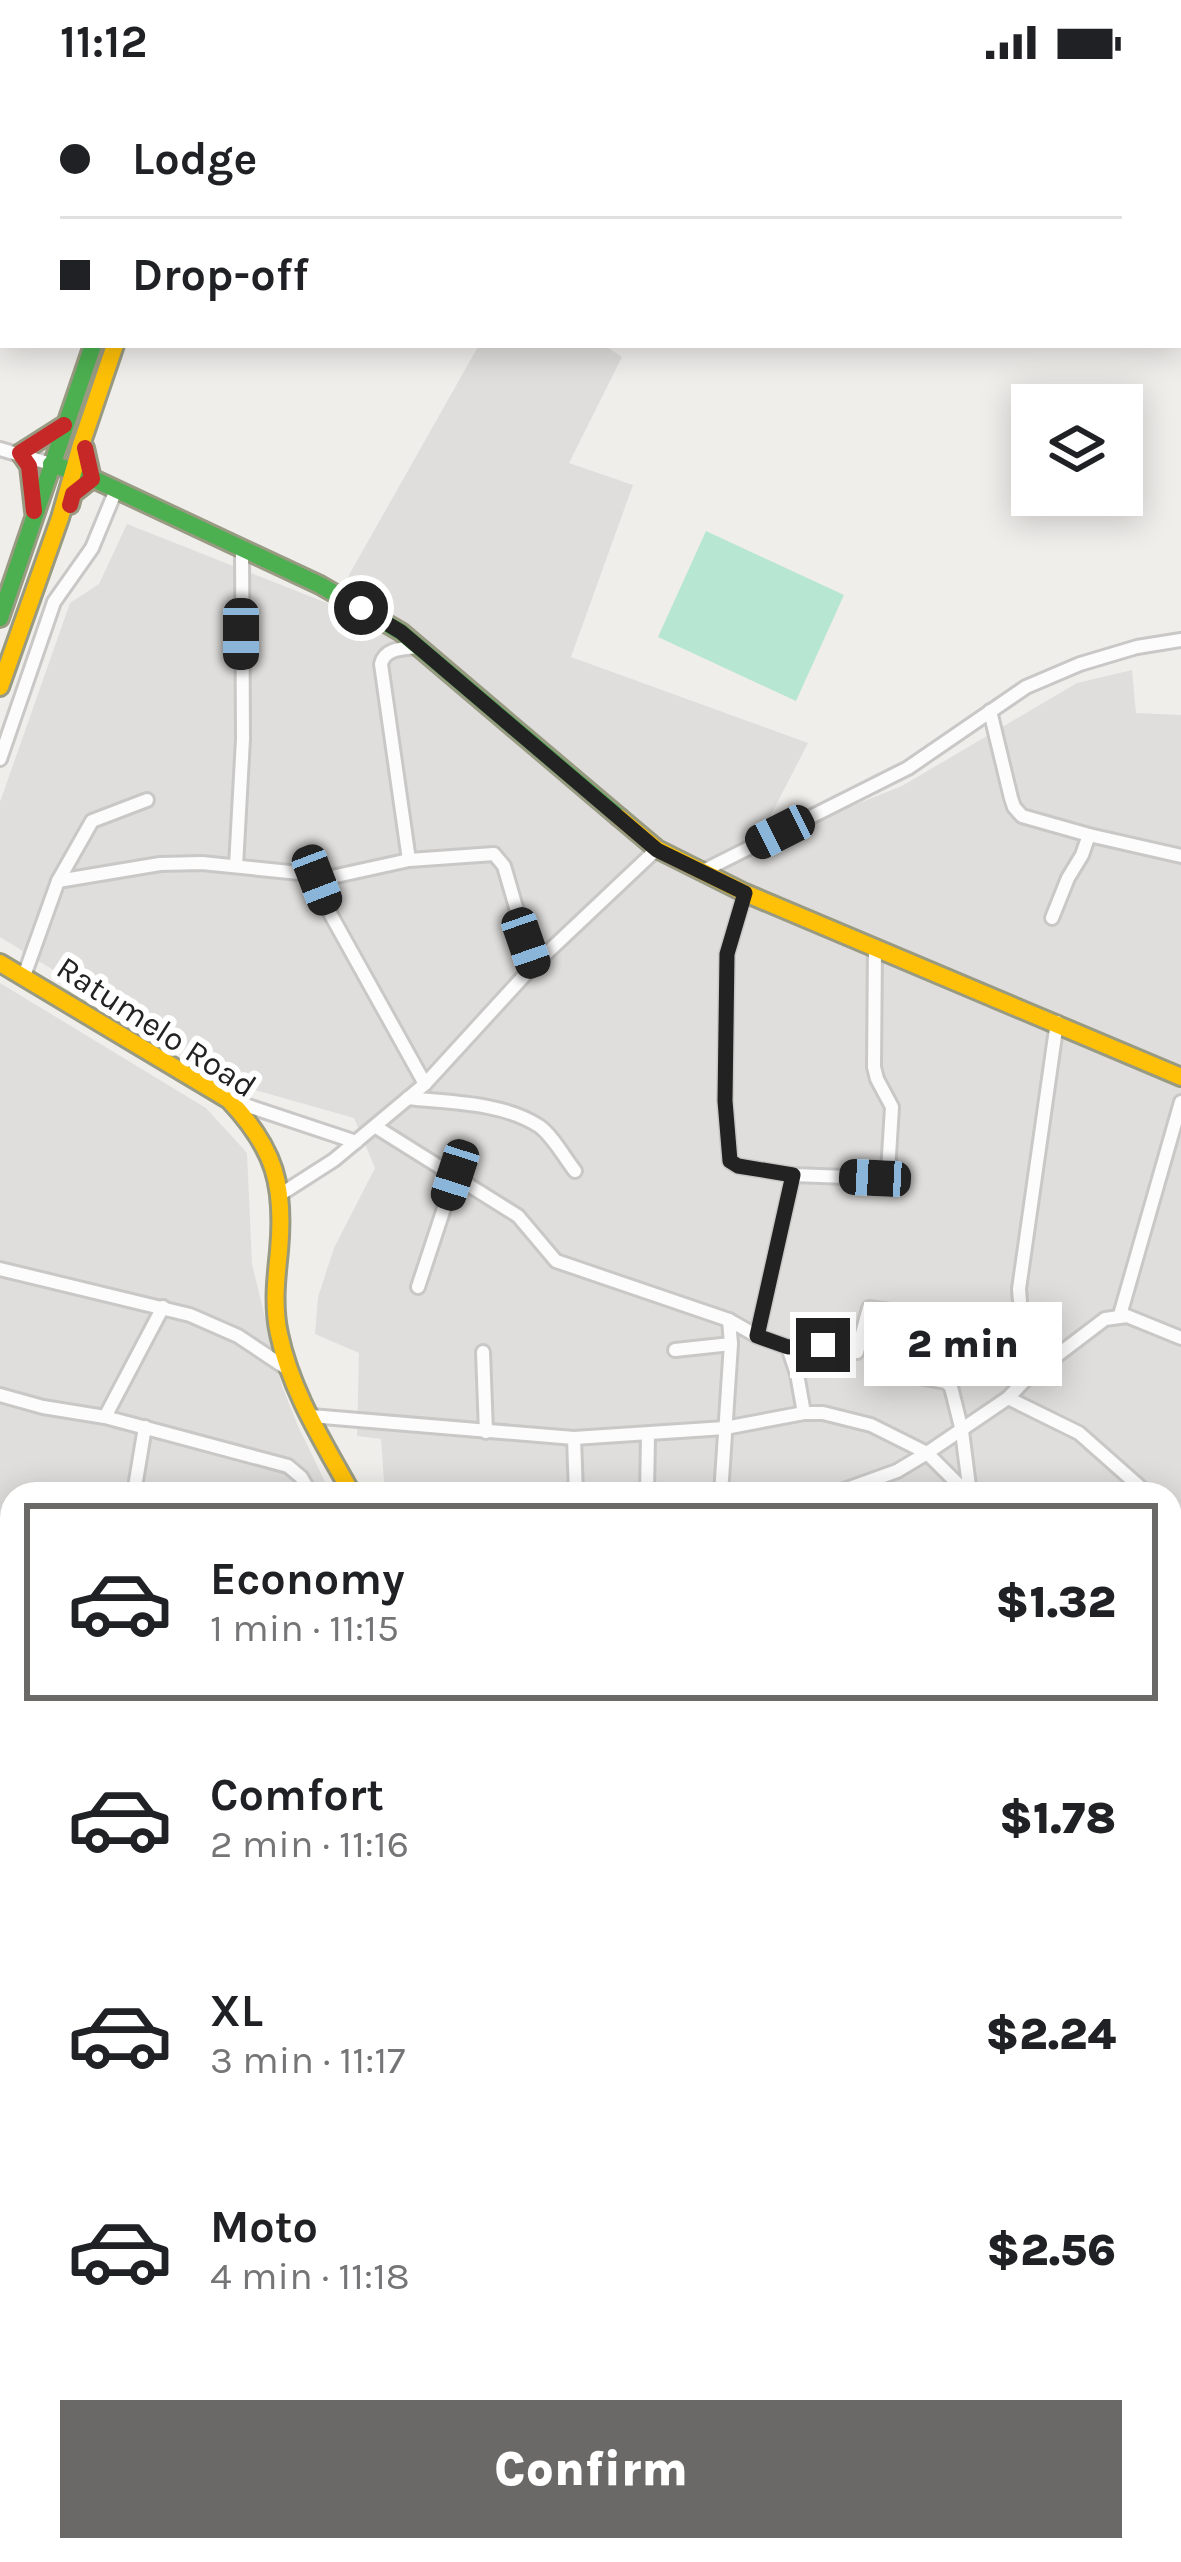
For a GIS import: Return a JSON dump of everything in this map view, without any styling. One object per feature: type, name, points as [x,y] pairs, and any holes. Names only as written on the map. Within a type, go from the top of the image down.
[{"type":"street","points":[[0,618],[92,348]]},
{"type":"street","points":[[0,687],[61,518],[114,348]]},
{"type":"street","points":[[20,453],[64,425]]},
{"type":"street","points":[[89,426],[84,446],[92,479]]},
{"type":"street","points":[[0,448],[74,470],[320,585],[401,632],[657,850],[700,873],[1181,1076]]},
{"type":"street","points":[[20,453],[30,466],[30,503],[36,515]]},
{"type":"street","points":[[61,518],[73,494],[92,479]]},
{"type":"street","points":[[0,759],[54,602],[92,548],[116,490]]},
{"type":"street","points":[[236,866],[243,739],[242,550]]},
{"type":"street","points":[[700,873],[908,768],[1026,688],[1080,664],[1181,640]]},
{"type":"street","points":[[410,860],[381,664],[389,651],[418,646]]},
{"type":"street","points":[[990,711],[1018,813],[1181,856]]},
{"type":"street","points":[[24,976],[58,881],[92,821],[147,800]]},
{"type":"street","points":[[1052,918],[1089,835]]},
{"type":"street","points":[[281,1194],[376,1127],[425,1084],[533,966],[657,850]]},
{"type":"street","points":[[317,880],[410,860],[498,856],[533,966]]},
{"type":"street","points":[[58,881],[160,864],[202,863],[309,874],[317,880],[331,915],[425,1084]]},
{"type":"street","points":[[745,893],[727,954],[725,1101],[730,1161],[738,1166],[793,1175],[875,1178],[890,1169],[892,1107],[874,1067],[874,946]]},
{"type":"street","name":"Ratumelo Road","points":[[0,963],[229,1100],[255,1129],[281,1194],[276,1280],[279,1334],[310,1416],[346,1482]]},
{"type":"street","points":[[1026,1379],[1019,1289],[1058,1022]]},
{"type":"street","points":[[408,1098],[489,1108],[525,1120],[543,1128],[575,1171]]},
{"type":"street","points":[[229,1100],[356,1142]]},
{"type":"street","points":[[1120,1315],[1181,1102]]},
{"type":"street","points":[[376,1127],[518,1216],[556,1261],[729,1320],[788,1347],[829,1345],[857,1352],[868,1308],[1021,1329]]},
{"type":"street","points":[[418,1287],[455,1175]]},
{"type":"street","points":[[757,1336],[793,1175]]},
{"type":"street","points":[[0,1269],[219,1325],[290,1371]]},
{"type":"street","points":[[105,1417],[163,1307]]},
{"type":"street","points":[[866,1482],[897,1471],[962,1431],[1106,1319],[1127,1316],[1181,1339]]},
{"type":"street","points":[[722,1482],[729,1320]]},
{"type":"street","points":[[675,1349],[731,1344]]},
{"type":"street","points":[[788,1347],[804,1413]]},
{"type":"street","points":[[483,1352],[486,1432]]},
{"type":"street","points":[[896,1372],[946,1382],[962,1431],[968,1482]]},
{"type":"street","points":[[0,1395],[105,1417],[288,1466],[304,1482]]},
{"type":"street","points":[[1009,1398],[1079,1432],[1135,1482]]},
{"type":"street","points":[[310,1416],[574,1438],[725,1428],[823,1413],[856,1419],[927,1453],[957,1482]]},
{"type":"street","points":[[136,1482],[145,1427]]},
{"type":"street","points":[[647,1482],[648,1435]]},
{"type":"street","points":[[574,1438],[576,1482]]},
{"type":"shaded area","points":[[477,348],[608,348],[622,357],[569,463],[633,485],[571,657],[808,743],[756,844],[902,786],[1077,683],[1132,670],[1136,713],[1181,715],[1181,1482],[384,1482],[381,1439],[357,1436],[359,1353],[315,1334],[318,1297],[334,1248],[375,1168],[354,1118],[241,1086],[0,937],[0,802],[70,603],[99,584],[127,524],[332,605]]},
{"type":"shaded area","points":[[0,983],[206,1108],[247,1153],[252,1264],[282,1386],[325,1482],[0,1482]]},
{"type":"green space","points":[[706,531],[844,595],[796,701],[658,637]]},
{"type":"traffic: fast","points":[[0,618],[92,348]]},
{"type":"traffic: fast","points":[[51,464],[83,474],[320,585],[401,632],[619,817]]},
{"type":"traffic: slow","points":[[0,687],[114,348]]},
{"type":"traffic: slow","points":[[619,817],[657,849],[745,893],[1181,1077]]},
{"type":"traffic: slow","points":[[0,963],[229,1100],[257,1135],[278,1187],[276,1303],[284,1355],[310,1417],[345,1482]]},
{"type":"traffic: jam","points":[[34,511],[29,466],[20,453],[64,425]]},
{"type":"traffic: jam","points":[[70,505],[73,494],[92,479],[85,448]]},
{"type":"route","points":[[361,608],[401,632],[657,850],[745,893],[727,954],[725,1101],[730,1161],[793,1175],[757,1336],[788,1347],[823,1345]]}]
